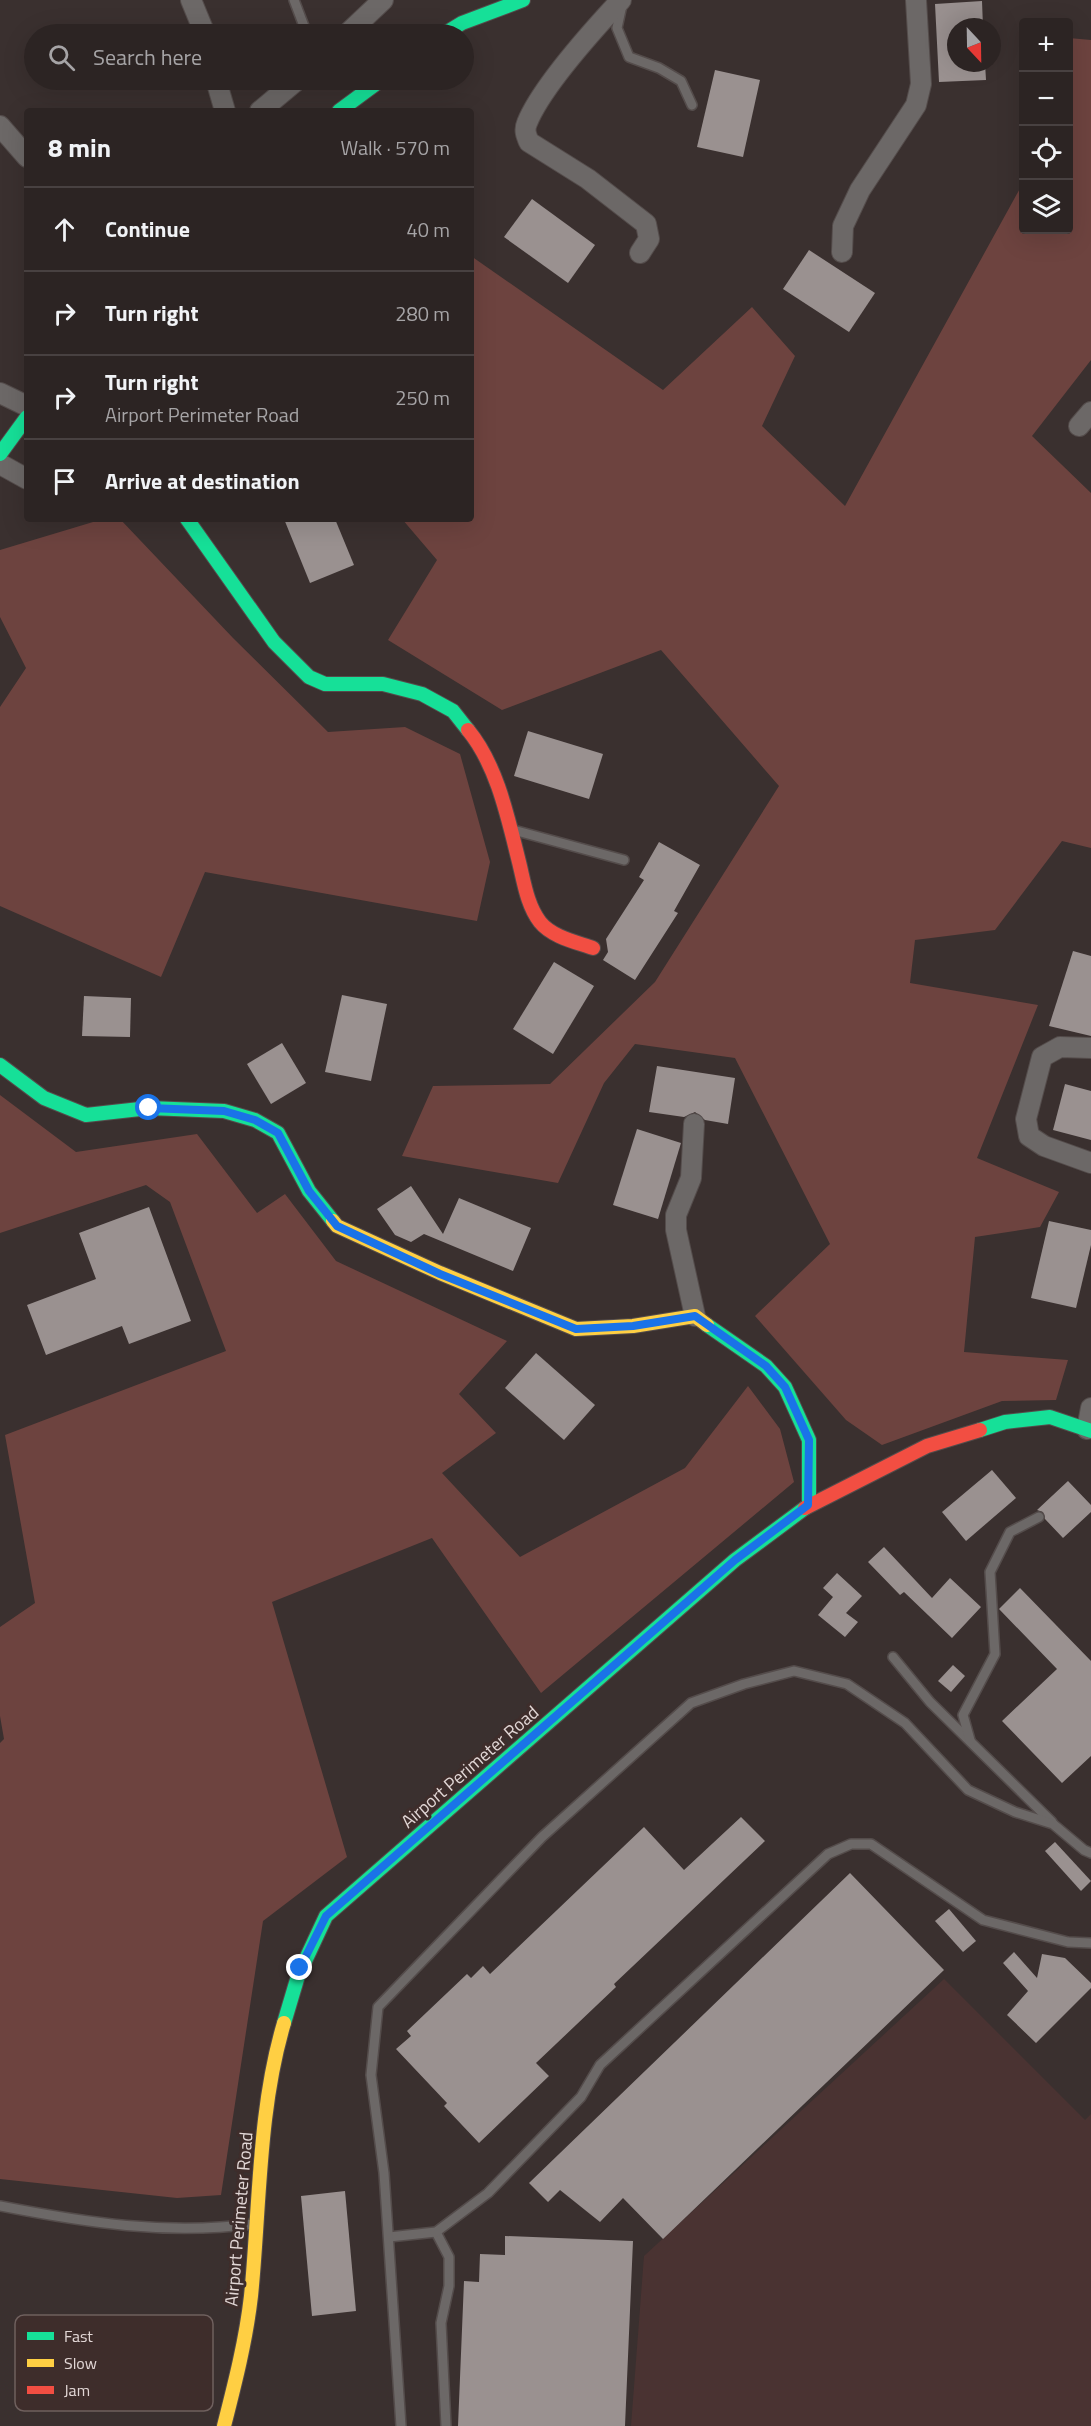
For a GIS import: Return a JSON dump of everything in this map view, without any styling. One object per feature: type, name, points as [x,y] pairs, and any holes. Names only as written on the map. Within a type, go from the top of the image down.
[{"type":"street","points":[[191,0],[200,24]]},
{"type":"street","points":[[358,24],[383,0]]},
{"type":"street","points":[[459,24],[524,0]]},
{"type":"street","points":[[622,0],[539,101],[526,126],[526,134],[528,142],[588,179],[646,224],[649,239],[640,253]]},
{"type":"street","points":[[842,252],[843,226],[860,190],[916,105],[921,84],[916,0]]},
{"type":"street","points":[[219,90],[224,108]]},
{"type":"street","points":[[264,108],[285,90]]},
{"type":"street","points":[[343,108],[367,90]]},
{"type":"street","points":[[0,126],[24,154]]},
{"type":"street","points":[[0,393],[24,405]]},
{"type":"street","points":[[0,454],[22,434]]},
{"type":"street","points":[[0,464],[24,477]]},
{"type":"street","points":[[189,522],[274,642],[309,677],[325,684],[383,684],[422,694],[453,711],[480,744],[511,830],[530,906],[541,924],[566,939],[592,948]]},
{"type":"street","points":[[1091,1048],[1060,1047],[1042,1057],[1026,1119],[1029,1136],[1036,1141],[1091,1163]]},
{"type":"street","points":[[0,1065],[44,1098],[86,1115],[149,1108],[224,1111],[255,1120],[278,1133],[309,1191],[337,1226],[440,1274],[576,1329],[633,1326],[695,1316]]},
{"type":"street","points":[[694,1124],[691,1178],[676,1215],[676,1230],[695,1316],[766,1366],[785,1387],[809,1440],[808,1505]]},
{"type":"street","points":[[1089,1430],[1091,1408]]},
{"type":"street","name":"Airport Perimeter Road","points":[[224,2426],[233,2399],[248,2322],[273,2058],[296,1977],[326,1916],[735,1560],[808,1505],[927,1446],[1005,1422],[1050,1417],[1089,1430]]},
{"type":"lane","points":[[294,0],[303,24]]},
{"type":"lane","points":[[622,0],[617,28],[629,57],[659,68],[681,81],[692,105]]},
{"type":"lane","points":[[511,830],[624,860]]},
{"type":"lane","points":[[970,1740],[963,1715],[995,1654],[990,1572],[1010,1532],[1039,1517]]},
{"type":"lane","points":[[893,1657],[930,1702],[1053,1824],[1091,1853]]},
{"type":"lane","points":[[401,2426],[384,2174],[371,2075],[378,2007],[542,1837],[691,1703],[744,1684],[794,1671],[847,1684],[905,1723],[968,1790],[1015,1812],[1053,1824]]},
{"type":"lane","points":[[389,2237],[436,2232],[488,2193],[581,2097],[600,2065],[828,1854],[851,1844],[871,1844],[983,1920],[1068,1942],[1091,1943]]},
{"type":"lane","points":[[0,2206],[141,2228],[206,2230],[257,2224]]},
{"type":"lane","points":[[436,2232],[449,2257],[449,2286],[441,2323],[446,2426]]},
{"type":"shaded area","points":[[1073,38],[1091,40],[1091,360],[1032,436],[1091,493],[1091,848],[1062,841],[995,930],[915,940],[910,983],[1038,1005],[977,1158],[1059,1192],[1040,1227],[975,1237],[964,1352],[1068,1360],[1056,1400],[1002,1401],[882,1445],[846,1420],[755,1316],[830,1244],[735,1058],[635,1044],[604,1083],[558,1183],[402,1156],[433,1086],[550,1084],[655,982],[779,786],[661,650],[502,710],[388,640],[437,560],[405,522],[474,522],[474,258],[663,390],[752,307],[795,356],[762,426],[845,506],[1019,190],[1019,234],[1073,234]]},
{"type":"shaded area","points":[[93,522],[123,522],[233,638],[328,732],[405,727],[460,754],[490,862],[477,921],[205,872],[161,977],[0,906],[0,707],[26,668],[0,617],[0,550]]},
{"type":"shaded area","points":[[0,1095],[76,1152],[197,1134],[257,1213],[285,1194],[336,1261],[507,1341],[459,1394],[496,1433],[442,1473],[520,1557],[685,1468],[748,1386],[780,1429],[794,1482],[541,1693],[432,1538],[272,1602],[347,1857],[263,1921],[221,2195],[177,2198],[0,2179],[0,1743],[4,1739],[0,1716],[0,1627],[35,1603],[5,1435],[226,1351],[170,1202],[146,1185],[0,1233]]},
{"type":"shaded area","points":[[944,1979],[1085,2120],[1091,2114],[1091,2426],[631,2426],[644,2256]]},
{"type":"building","points":[[982,1],[983,18],[947,18],[947,72],[986,72],[986,80],[939,82],[935,4]]},
{"type":"building","points":[[715,70],[760,80],[743,157],[697,147]]},
{"type":"building","points":[[532,199],[595,245],[568,283],[504,237]]},
{"type":"building","points":[[809,250],[875,293],[849,332],[783,289]]},
{"type":"building","points":[[285,522],[336,522],[354,565],[310,583]]},
{"type":"building","points":[[528,731],[603,754],[589,799],[514,776]]},
{"type":"building","points":[[659,842],[700,865],[674,911],[678,913],[635,980],[603,960],[608,952],[606,939],[644,880],[639,877]]},
{"type":"building","points":[[1073,951],[1091,956],[1091,1036],[1049,1026]]},
{"type":"building","points":[[554,962],[594,986],[553,1054],[513,1029]]},
{"type":"building","points":[[342,995],[387,1004],[371,1081],[325,1072]]},
{"type":"building","points":[[84,996],[131,998],[130,1037],[82,1036]]},
{"type":"building","points":[[282,1043],[306,1083],[271,1104],[247,1064]]},
{"type":"building","points":[[657,1066],[735,1078],[728,1124],[705,1120],[695,1112],[684,1117],[649,1112]]},
{"type":"building","points":[[1065,1084],[1091,1091],[1091,1140],[1053,1130]]},
{"type":"building","points":[[637,1129],[681,1143],[658,1219],[613,1205]]},
{"type":"building","points":[[411,1186],[443,1234],[459,1198],[531,1228],[513,1271],[424,1234],[411,1242],[395,1235],[377,1209]]},
{"type":"building","points":[[149,1207],[191,1321],[129,1344],[122,1326],[46,1355],[27,1305],[96,1279],[79,1233]]},
{"type":"building","points":[[1049,1221],[1091,1230],[1091,1245],[1076,1308],[1031,1298]]},
{"type":"building","points":[[536,1353],[595,1405],[564,1440],[505,1388]]},
{"type":"building","points":[[992,1470],[1016,1498],[966,1541],[942,1512]]},
{"type":"building","points":[[1068,1481],[1091,1505],[1091,1512],[1063,1538],[1045,1519],[1043,1512],[1037,1510]]},
{"type":"building","points":[[884,1547],[932,1598],[950,1578],[981,1607],[952,1638],[904,1592],[900,1595],[868,1562]]},
{"type":"building","points":[[837,1573],[862,1596],[846,1613],[858,1622],[845,1637],[818,1615],[833,1597],[823,1588]]},
{"type":"building","points":[[1020,1588],[1091,1661],[1091,1756],[1062,1783],[1002,1721],[1057,1669],[999,1609]]},
{"type":"building","points":[[953,1665],[965,1676],[951,1692],[938,1681]]},
{"type":"building","points":[[741,1817],[765,1841],[614,1984],[616,1987],[536,2063],[549,2076],[479,2143],[444,2106],[447,2103],[396,2049],[411,2036],[407,2031],[467,1974],[471,1978],[483,1966],[490,1974],[644,1827],[684,1870]]},
{"type":"building","points":[[1055,1842],[1091,1881],[1081,1891],[1045,1851]]},
{"type":"building","points":[[850,1873],[944,1970],[663,2239],[623,2198],[600,2222],[560,2190],[548,2202],[529,2183]]},
{"type":"building","points":[[949,1909],[976,1941],[963,1952],[935,1921]]},
{"type":"building","points":[[1014,1952],[1037,1978],[1042,1954],[1065,1958],[1091,1983],[1091,1988],[1036,2043],[1007,2015],[1028,1991],[1003,1963]]},
{"type":"building","points":[[345,2191],[356,2311],[312,2316],[301,2196]]},
{"type":"building","points":[[505,2236],[633,2241],[625,2426],[458,2426],[464,2281],[479,2282],[480,2254],[505,2255]]},
{"type":"traffic: fast","points":[[460,24],[523,0]]},
{"type":"traffic: fast","points":[[343,108],[367,90]]},
{"type":"traffic: fast","points":[[0,454],[24,421]]},
{"type":"traffic: fast","points":[[189,522],[274,642],[309,677],[325,684],[383,684],[422,694],[453,711],[468,730]]},
{"type":"traffic: fast","points":[[0,1065],[44,1098],[86,1115],[149,1108],[224,1111],[255,1120],[278,1133],[309,1191],[333,1221]]},
{"type":"traffic: fast","points":[[707,1325],[766,1366],[785,1387],[809,1440],[809,1505]]},
{"type":"traffic: fast","points":[[980,1430],[1005,1422],[1050,1417],[1091,1431]]},
{"type":"traffic: fast","points":[[284,2023],[298,1976],[326,1916],[735,1560],[805,1508]]},
{"type":"traffic: slow","points":[[333,1221],[337,1226],[440,1273],[576,1329],[633,1326],[695,1316],[707,1325]]},
{"type":"traffic: slow","points":[[224,2426],[249,2312],[261,2158],[269,2090],[284,2023]]},
{"type":"traffic: jam","points":[[468,730],[487,759],[494,776],[526,893],[540,922],[551,932],[593,948]]},
{"type":"traffic: jam","points":[[805,1508],[927,1446],[980,1430]]},
{"type":"route","points":[[149,1108],[224,1111],[255,1120],[278,1133],[309,1191],[337,1226],[440,1274],[576,1329],[633,1326],[695,1316],[766,1366],[785,1387],[809,1440],[808,1505],[735,1560],[326,1916],[300,1968]]}]
